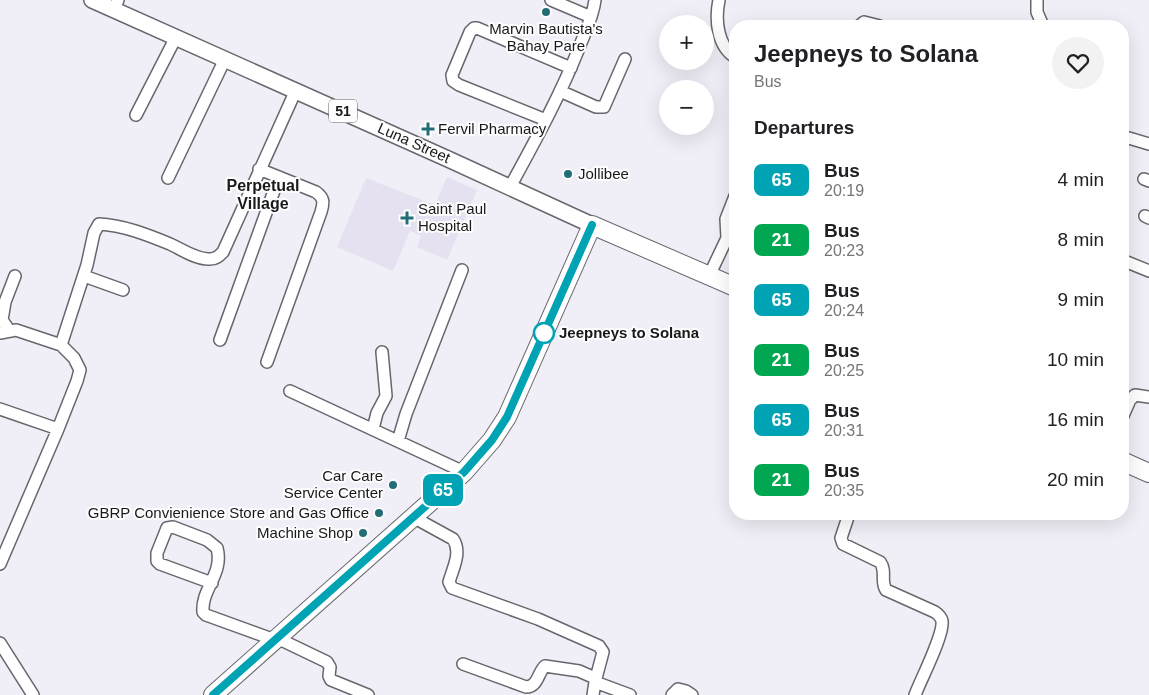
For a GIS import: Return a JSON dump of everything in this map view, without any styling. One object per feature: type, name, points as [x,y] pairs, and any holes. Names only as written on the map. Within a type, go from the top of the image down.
[{"type":"highway","name":"Luna Street","points":[[592,225],[729,284]]},
{"type":"highway","points":[[213,695],[464,472],[492,440],[507,417],[592,225]]},
{"type":"highway","points":[[1129,464],[1149,473]]},
{"type":"main road","name":"Luna Street","points":[[92,0],[116,5],[176,37],[592,225]]},
{"type":"street","points":[[552,0],[591,17]]},
{"type":"street","points":[[510,187],[571,68],[591,17],[595,0]]},
{"type":"street","points":[[719,0],[717,15],[720,38],[724,48],[729,52]]},
{"type":"street","points":[[1037,0],[1037,12],[1040,20]]},
{"type":"street","points":[[546,120],[453,81],[452,75],[470,32],[477,28],[571,68]]},
{"type":"street","points":[[136,116],[176,37]]},
{"type":"street","points":[[168,178],[225,59]]},
{"type":"street","points":[[560,91],[596,107],[604,107],[625,59]]},
{"type":"street","points":[[60,345],[84,276],[92,249],[94,232],[99,224],[124,228],[168,243],[204,259],[217,258],[223,252],[296,90]]},
{"type":"street","points":[[1129,138],[1149,144]]},
{"type":"street","points":[[259,169],[316,192],[324,200],[267,362]]},
{"type":"street","points":[[220,340],[279,177]]},
{"type":"street","points":[[710,276],[727,238],[726,219],[729,211]]},
{"type":"street","points":[[1129,263],[1149,271]]},
{"type":"street","points":[[398,441],[406,414],[462,270]]},
{"type":"street","points":[[0,564],[58,429],[80,370],[74,358],[60,345],[16,330],[4,331],[2,320],[5,302],[15,276]]},
{"type":"street","points":[[84,276],[123,290]]},
{"type":"street","points":[[373,429],[377,413],[386,396],[382,352]]},
{"type":"street","points":[[290,391],[464,472]]},
{"type":"street","points":[[1129,402],[1135,395],[1149,397]]},
{"type":"street","points":[[0,409],[58,429]]},
{"type":"street","points":[[413,517],[453,539],[456,544],[457,554],[449,582],[452,588],[538,618],[599,646],[603,652],[593,695]]},
{"type":"street","points":[[847,520],[841,538],[843,544],[880,562],[883,566],[883,586],[886,590],[935,612],[940,615],[942,620],[935,649],[915,695]]},
{"type":"street","points":[[212,583],[160,564],[157,560],[157,553],[167,528],[173,527],[207,540],[218,548],[220,558],[212,583],[203,608],[203,612],[206,615],[276,639],[327,662],[330,667],[329,676],[331,680],[368,695]]},
{"type":"street","points":[[0,643],[33,695]]},
{"type":"street","points":[[463,664],[526,687],[531,687],[534,684],[542,668],[545,666],[579,671],[630,695]]},
{"type":"street","points":[[672,695],[678,690],[686,691],[692,695]]},
{"type":"shaded area","name":"Saint Paul Hospital","points":[[447,177],[477,190],[447,260],[417,247],[421,236],[410,231],[393,271],[337,247],[366,178],[435,205]]},
{"type":"bus line","name":"65","points":[[213,695],[464,472],[482,453],[507,417],[592,225]]},
{"type":"place","name":"Marvin Bautista's Bahay Pare","points":[[546,12]]},
{"type":"place","name":"Fervil Pharmacy","points":[[428,129]]},
{"type":"place","name":"Jollibee","points":[[568,174]]},
{"type":"place","name":"Saint Paul Hospital","points":[[407,218]]},
{"type":"place","name":"Jeepneys to Solana","points":[[544,333]]},
{"type":"place","name":"Car Care Service Center","points":[[393,485]]},
{"type":"place","name":"GBRP Convienience Store and Gas Office","points":[[379,513]]},
{"type":"place","name":"Machine Shop","points":[[363,533]]},
{"type":"district","name":"Perpetual Village","points":[[263,194]]}]
